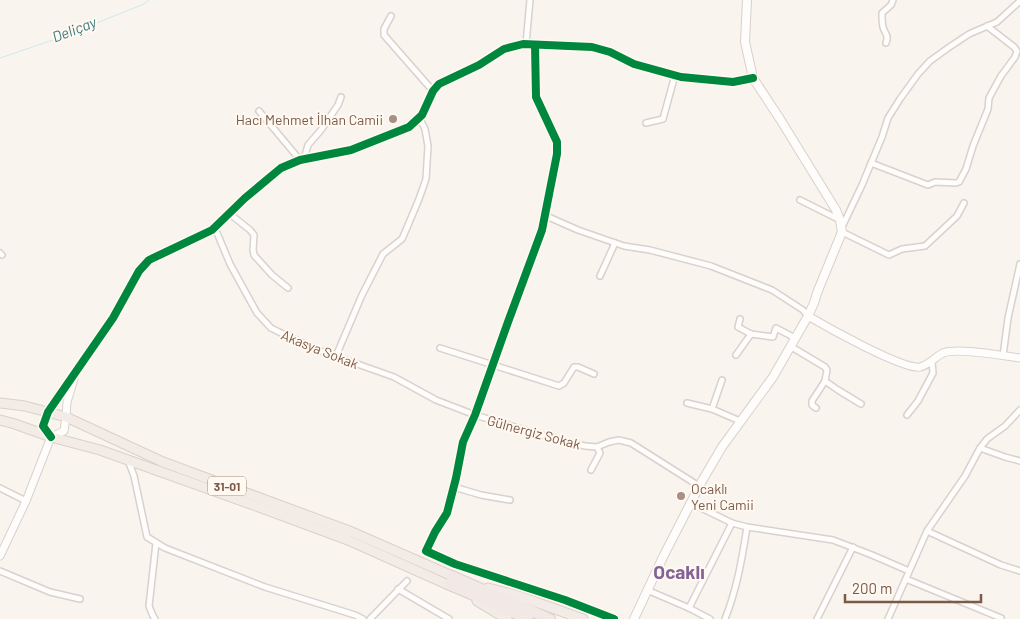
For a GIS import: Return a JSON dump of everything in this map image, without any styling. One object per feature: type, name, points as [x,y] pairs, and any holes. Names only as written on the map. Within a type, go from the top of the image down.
[{"type":"highway","name":"31-01","points":[[0,402],[66,416],[163,462],[352,532],[450,580],[507,619]]},
{"type":"highway","name":"31-01","points":[[0,420],[51,437],[100,450],[250,503],[450,580],[520,596],[583,619]]},
{"type":"highway","points":[[450,580],[528,619]]},
{"type":"highway","points":[[450,580],[550,619]]},
{"type":"main road","points":[[634,619],[691,503],[722,447],[773,377],[808,316],[841,226],[836,210],[829,198],[753,78],[745,42],[747,0]]},
{"type":"street","points":[[526,44],[530,0]]},
{"type":"street","points":[[886,43],[888,38],[883,30],[882,13],[893,0]]},
{"type":"street","points":[[841,226],[862,185],[888,118],[918,74],[930,61],[969,34],[997,22],[1020,1]]},
{"type":"street","points":[[391,16],[384,29],[384,35],[433,90]]},
{"type":"street","points":[[871,163],[928,185],[935,182],[959,182],[966,169],[988,109],[989,98],[1017,51],[987,26]]},
{"type":"street","points":[[51,437],[43,426],[48,412],[112,318],[139,271],[149,260],[215,228],[245,198],[281,168],[302,159],[350,150],[409,127],[422,115],[433,90],[439,84],[479,65],[504,49],[526,44],[592,47],[610,52],[634,64],[681,77],[733,82],[753,78]]},
{"type":"street","points":[[535,45],[536,97],[557,142],[558,154],[542,230],[475,415],[463,442],[447,513],[426,551],[455,564],[565,600],[614,619]]},
{"type":"street","points":[[646,123],[663,119],[675,75]]},
{"type":"street","points":[[302,159],[308,145],[321,130],[341,97]]},
{"type":"street","points":[[259,111],[302,159]]},
{"type":"street","points":[[336,356],[383,254],[402,238],[426,179],[428,146],[425,128],[419,117]]},
{"type":"street","points":[[800,200],[830,214],[841,226],[889,255],[902,249],[925,246],[957,216],[964,203]]},
{"type":"street","points":[[230,214],[250,230],[254,236],[254,255],[272,275],[288,288]]},
{"type":"street","points":[[544,215],[578,230],[624,246],[650,250],[720,270],[772,290],[834,332],[910,366],[920,367],[943,353],[956,351],[1020,358]]},
{"type":"street","name":"Akasya Sokak","points":[[215,228],[230,264],[257,312],[271,328],[318,350],[394,377],[436,400],[475,415]]},
{"type":"street","points":[[600,276],[615,243]]},
{"type":"street","points":[[1003,356],[1008,318],[1020,264]]},
{"type":"street","points":[[740,319],[738,327],[751,334],[773,336],[776,328],[825,367],[827,370],[824,381],[812,401],[816,408]]},
{"type":"street","points":[[736,354],[751,334]]},
{"type":"street","points":[[440,348],[559,386],[564,384],[574,367],[594,374]]},
{"type":"street","points":[[907,415],[934,372],[932,361]]},
{"type":"street","points":[[0,556],[26,501],[51,437],[64,431],[67,402],[75,374]]},
{"type":"street","points":[[712,409],[722,380]]},
{"type":"street","points":[[824,381],[861,404]]},
{"type":"street","points":[[688,403],[712,409],[740,421]]},
{"type":"street","points":[[888,619],[920,550],[926,531],[965,476],[980,448],[987,439],[1005,426],[1020,410]]},
{"type":"street","name":"Gülnergiz Sokak","points":[[475,415],[548,437],[586,446],[597,447],[619,440],[630,443],[700,486]]},
{"type":"street","points":[[591,470],[600,453],[597,447]]},
{"type":"street","points":[[980,448],[1020,460]]},
{"type":"street","points":[[128,460],[134,476],[147,537],[165,548],[265,587],[363,619]]},
{"type":"street","points":[[454,487],[510,500]]},
{"type":"street","points":[[0,488],[26,501]]},
{"type":"street","points":[[691,503],[732,523],[747,527],[833,540],[909,572]]},
{"type":"street","points":[[689,608],[732,523]]},
{"type":"street","points":[[724,619],[739,577],[747,527]]},
{"type":"street","points":[[926,531],[1001,565],[1020,571]]},
{"type":"street","points":[[155,619],[149,606],[156,543]]},
{"type":"street","points":[[817,619],[853,547]]},
{"type":"street","points":[[0,571],[50,592],[80,599]]},
{"type":"street","points":[[906,579],[1000,618]]},
{"type":"street","points":[[370,619],[407,581]]},
{"type":"street","points":[[398,589],[449,619]]},
{"type":"street","points":[[647,590],[710,619]]},
{"type":"waterway","name":"Deliçay","points":[[0,58],[59,38],[144,4],[149,0]]},
{"type":"cycle path","points":[[51,437],[43,426],[48,412],[113,318],[139,271],[149,260],[212,230],[245,198],[281,168],[300,160],[351,150],[409,127],[422,115],[433,91],[439,84],[479,65],[504,49],[523,44],[592,47],[610,52],[634,64],[681,77],[733,82],[753,78]]},
{"type":"cycle path","points":[[535,45],[536,97],[557,142],[557,154],[542,230],[475,415],[463,442],[447,513],[426,551],[455,564],[565,600],[614,619]]},
{"type":"place","name":"Hacı Mehmet İlhan Camii","points":[[393,119]]},
{"type":"place","name":"Ocaklı Yeni Camii","points":[[681,496]]},
{"type":"district","name":"Ocaklı","points":[[679,571]]}]
